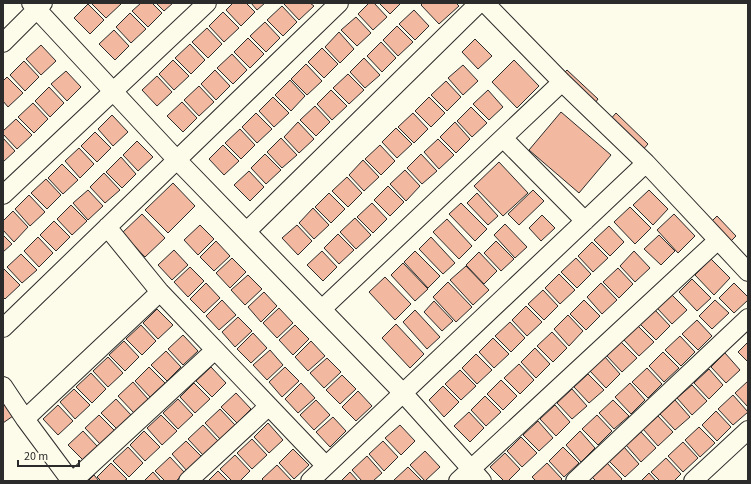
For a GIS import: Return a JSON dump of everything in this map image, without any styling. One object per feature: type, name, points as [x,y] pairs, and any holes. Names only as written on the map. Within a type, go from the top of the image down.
[{"type":"street","points":[[3,195],[207,3]]},
{"type":"street","points":[[3,328],[339,3]]},
{"type":"street","points":[[247,231],[479,3]]},
{"type":"street","points":[[485,3],[562,82],[646,163],[748,272]]},
{"type":"street","points":[[3,43],[37,5],[177,160],[403,392],[477,475]]},
{"type":"street","points":[[322,309],[562,82]]},
{"type":"street","points":[[503,138],[585,221]]},
{"type":"street","points":[[310,481],[646,163]]},
{"type":"street","points":[[107,227],[160,292],[326,466]]},
{"type":"street","points":[[458,481],[477,475],[718,240]]},
{"type":"street","points":[[25,419],[160,292]]},
{"type":"street","points":[[575,481],[748,318]]},
{"type":"street","points":[[3,386],[25,419],[72,481],[215,350]]},
{"type":"street","points":[[188,481],[269,406]]},
{"type":"street","points":[[693,481],[748,430]]},
{"type":"building","points":[[91,3],[120,3],[121,4],[106,18]]},
{"type":"building","points":[[141,3],[152,3],[162,13],[148,27],[132,11]]},
{"type":"building","points":[[156,3],[173,3],[164,11]]},
{"type":"building","points":[[233,3],[246,3],[255,12],[241,26],[226,10]]},
{"type":"building","points":[[251,3],[265,3],[257,10]]},
{"type":"building","points":[[310,3],[314,6],[299,20],[284,4]]},
{"type":"building","points":[[369,3],[374,3],[387,17],[373,30],[358,14]]},
{"type":"building","points":[[379,3],[401,3],[390,14]]},
{"type":"building","points":[[423,3],[456,3],[459,6],[439,24],[421,5]]},
{"type":"building","points":[[88,4],[104,20],[90,34],[74,18]]},
{"type":"building","points":[[282,6],[297,22],[283,36],[267,20]]},
{"type":"building","points":[[414,10],[429,26],[415,40],[399,24]]},
{"type":"building","points":[[223,12],[239,28],[224,42],[209,26]]},
{"type":"building","points":[[130,13],[146,29],[131,43],[116,27]]},
{"type":"building","points":[[356,17],[371,33],[357,46],[341,30]]},
{"type":"building","points":[[265,22],[280,38],[266,52],[250,36]]},
{"type":"building","points":[[397,26],[413,42],[398,56],[383,40]]},
{"type":"building","points":[[207,28],[222,44],[208,58],[192,42]]},
{"type":"building","points":[[114,30],[129,46],[115,60],[99,44]]},
{"type":"building","points":[[339,32],[354,49],[340,63],[325,47]]},
{"type":"building","points":[[248,38],[264,54],[250,68],[234,52]]},
{"type":"building","points":[[475,39],[492,56],[478,69],[462,52]]},
{"type":"building","points":[[381,42],[396,58],[382,72],[367,56]]},
{"type":"building","points":[[190,44],[205,60],[191,74],[175,58]]},
{"type":"building","points":[[41,45],[56,61],[41,75],[26,59]]},
{"type":"building","points":[[322,48],[338,64],[324,78],[308,62]]},
{"type":"building","points":[[232,54],[247,70],[233,84],[217,68]]},
{"type":"building","points":[[364,58],[380,75],[365,88],[350,72]]},
{"type":"building","points":[[173,60],[189,76],[174,90],[159,74]]},
{"type":"building","points":[[514,60],[539,86],[517,108],[492,82]]},
{"type":"building","points":[[24,61],[39,77],[25,91],[10,75]]},
{"type":"building","points":[[306,64],[322,81],[307,95],[291,79]]},
{"type":"building","points":[[463,65],[478,81],[463,95],[448,78]]},
{"type":"building","points":[[215,70],[230,86],[216,100],[201,84]]},
{"type":"building","points":[[567,70],[598,99],[592,107],[560,77]]},
{"type":"building","points":[[66,71],[81,87],[67,101],[51,84]]},
{"type":"building","points":[[348,74],[364,90],[349,104],[333,88]]},
{"type":"building","points":[[157,76],[172,92],[157,106],[142,90]]},
{"type":"building","points":[[7,77],[23,93],[8,107],[3,101],[3,81]]},
{"type":"building","points":[[290,80],[305,96],[291,111],[275,95]]},
{"type":"building","points":[[446,81],[461,97],[447,111],[431,95]]},
{"type":"building","points":[[199,86],[214,102],[199,116],[184,100]]},
{"type":"building","points":[[49,87],[64,103],[50,117],[35,101]]},
{"type":"building","points":[[331,90],[347,106],[332,120],[317,104]]},
{"type":"building","points":[[488,90],[503,107],[489,120],[473,104]]},
{"type":"building","points":[[273,97],[289,113],[274,127],[259,111]]},
{"type":"building","points":[[429,97],[445,113],[431,127],[415,111]]},
{"type":"building","points":[[182,102],[197,118],[183,132],[167,116]]},
{"type":"building","points":[[33,103],[48,119],[34,133],[18,117]]},
{"type":"building","points":[[315,106],[330,122],[316,136],[300,120]]},
{"type":"building","points":[[471,107],[487,123],[472,137],[457,121]]},
{"type":"building","points":[[561,112],[611,155],[579,193],[529,150]]},
{"type":"building","points":[[256,113],[272,129],[257,143],[242,127]]},
{"type":"building","points":[[413,113],[428,129],[414,143],[398,127]]},
{"type":"building","points":[[616,113],[648,144],[640,153],[608,122]]},
{"type":"building","points":[[112,115],[128,132],[113,146],[98,129]]},
{"type":"building","points":[[16,119],[32,135],[17,149],[3,134],[3,131]]},
{"type":"building","points":[[298,122],[314,139],[299,153],[284,137]]},
{"type":"building","points":[[455,122],[470,139],[456,153],[440,137]]},
{"type":"building","points":[[396,128],[412,144],[397,158],[382,142]]},
{"type":"building","points":[[240,129],[255,145],[241,159],[225,143]]},
{"type":"building","points":[[95,132],[111,148],[97,162],[81,146]]},
{"type":"building","points":[[3,138],[15,151],[3,162]]},
{"type":"building","points":[[281,138],[297,155],[282,168],[267,152]]},
{"type":"building","points":[[438,139],[454,155],[439,169],[424,152]]},
{"type":"building","points":[[137,141],[153,157],[138,171],[123,155]]},
{"type":"building","points":[[223,145],[239,161],[224,175],[209,159]]},
{"type":"building","points":[[380,145],[395,161],[381,175],[365,159]]},
{"type":"building","points":[[79,148],[94,164],[80,178],[65,161]]},
{"type":"building","points":[[265,154],[281,170],[266,184],[251,168]]},
{"type":"building","points":[[421,154],[437,171],[422,184],[407,168]]},
{"type":"building","points":[[121,157],[136,174],[122,188],[106,172]]},
{"type":"building","points":[[363,160],[379,177],[364,191],[349,175]]},
{"type":"building","points":[[499,162],[528,193],[503,216],[474,186]]},
{"type":"building","points":[[62,164],[78,180],[63,194],[48,178]]},
{"type":"building","points":[[405,170],[420,186],[406,201],[390,184]]},
{"type":"building","points":[[249,171],[264,187],[250,201],[234,185]]},
{"type":"building","points":[[104,173],[120,190],[105,203],[90,187]]},
{"type":"building","points":[[347,177],[362,193],[348,207],[332,191]]},
{"type":"building","points":[[46,179],[61,195],[47,209],[31,193]]},
{"type":"building","points":[[173,183],[195,206],[168,233],[145,210]]},
{"type":"building","points":[[388,186],[404,202],[390,216],[374,200]]},
{"type":"building","points":[[88,190],[103,206],[88,220],[73,203]]},
{"type":"building","points":[[533,190],[544,201],[519,225],[508,214]]},
{"type":"building","points":[[649,190],[668,209],[653,225],[633,205]]},
{"type":"building","points":[[329,193],[345,209],[331,223],[315,207]]},
{"type":"building","points":[[477,193],[498,216],[488,225],[467,203]]},
{"type":"building","points":[[29,195],[45,212],[30,226],[15,209]]},
{"type":"building","points":[[372,203],[387,219],[373,233],[357,217]]},
{"type":"building","points":[[461,203],[487,229],[475,241],[449,214]]},
{"type":"building","points":[[71,205],[87,221],[72,235],[57,219]]},
{"type":"building","points":[[630,207],[651,228],[635,244],[614,222]]},
{"type":"building","points":[[313,208],[329,225],[314,239],[299,223]]},
{"type":"building","points":[[13,211],[28,227],[14,242],[3,230],[3,221]]},
{"type":"building","points":[[142,214],[165,238],[145,257],[122,233]]},
{"type":"building","points":[[674,214],[695,236],[678,253],[657,230]]},
{"type":"building","points":[[542,215],[555,228],[541,241],[529,228]]},
{"type":"building","points":[[717,216],[736,236],[728,244],[709,224]]},
{"type":"building","points":[[355,218],[371,235],[356,249],[340,232]]},
{"type":"building","points":[[447,219],[472,246],[459,259],[433,232]]},
{"type":"building","points":[[54,221],[70,237],[56,251],[40,235]]},
{"type":"building","points":[[505,224],[527,247],[515,258],[494,235]]},
{"type":"building","points":[[200,225],[214,239],[198,255],[184,240]]},
{"type":"building","points":[[297,225],[312,241],[298,255],[282,238]]},
{"type":"building","points":[[609,226],[624,242],[610,256],[594,240]]},
{"type":"building","points":[[338,234],[354,250],[339,264],[324,248]]},
{"type":"building","points":[[3,235],[12,244],[3,252]]},
{"type":"building","points":[[659,235],[675,251],[661,265],[644,249]]},
{"type":"building","points":[[38,237],[53,253],[39,267],[24,251]]},
{"type":"building","points":[[431,237],[455,263],[443,274],[419,249]]},
{"type":"building","points":[[216,241],[230,256],[214,271],[200,257]]},
{"type":"building","points":[[496,241],[514,259],[501,271],[484,253]]},
{"type":"building","points":[[592,242],[608,258],[593,272],[578,256]]},
{"type":"building","points":[[174,250],[188,265],[172,280],[158,265]]},
{"type":"building","points":[[322,251],[337,267],[323,281],[307,265]]},
{"type":"building","points":[[415,251],[440,276],[428,288],[404,262]]},
{"type":"building","points":[[634,251],[650,268],[635,282],[620,266]]},
{"type":"building","points":[[479,252],[497,271],[484,284],[466,265]]},
{"type":"building","points":[[21,254],[37,270],[22,283],[7,267]]},
{"type":"building","points":[[232,258],[246,272],[230,288],[216,273]]},
{"type":"building","points":[[576,258],[591,274],[577,288],[561,272]]},
{"type":"building","points":[[711,259],[730,278],[714,295],[695,275]]},
{"type":"building","points":[[403,263],[428,289],[415,301],[391,275]]},
{"type":"building","points":[[466,266],[489,290],[473,305],[450,280]]},
{"type":"building","points":[[190,267],[204,281],[188,297],[174,282]]},
{"type":"building","points":[[618,268],[633,284],[619,298],[603,282]]},
{"type":"building","points":[[4,269],[20,285],[5,299],[3,297]]},
{"type":"building","points":[[559,274],[575,290],[560,304],[545,288]]},
{"type":"building","points":[[248,275],[262,289],[245,305],[231,290]]},
{"type":"building","points":[[385,277],[411,304],[395,320],[369,292]]},
{"type":"building","points":[[692,279],[711,298],[697,311],[679,292]]},
{"type":"building","points":[[448,282],[472,307],[456,322],[433,297]]},
{"type":"building","points":[[206,283],[220,298],[204,313],[190,299]]},
{"type":"building","points":[[601,283],[617,300],[602,314],[587,297]]},
{"type":"building","points":[[734,283],[748,297],[748,300],[734,313],[719,298]]},
{"type":"building","points":[[543,290],[558,306],[544,320],[528,304]]},
{"type":"building","points":[[264,292],[277,306],[261,322],[248,307]]},
{"type":"building","points":[[671,294],[687,310],[672,324],[657,308]]},
{"type":"building","points":[[222,300],[236,315],[219,330],[206,316]]},
{"type":"building","points":[[584,300],[600,316],[586,330],[570,314]]},
{"type":"building","points":[[715,300],[729,313],[712,329],[699,316]]},
{"type":"building","points":[[434,301],[453,321],[442,331],[424,312]]},
{"type":"building","points":[[526,306],[542,322],[527,336],[512,320]]},
{"type":"building","points":[[279,308],[293,323],[277,338],[263,323]]},
{"type":"building","points":[[157,309],[173,325],[158,339],[143,323]]},
{"type":"building","points":[[415,310],[440,337],[427,349],[403,322]]},
{"type":"building","points":[[655,310],[670,326],[656,340],[640,324]]},
{"type":"building","points":[[568,315],[583,331],[569,346],[554,329]]},
{"type":"building","points":[[238,317],[252,331],[235,347],[222,332]]},
{"type":"building","points":[[697,320],[712,336],[698,350],[682,334]]},
{"type":"building","points":[[510,322],[525,338],[511,352],[495,336]]},
{"type":"building","points":[[396,324],[424,354],[410,368],[382,338]]},
{"type":"building","points":[[141,325],[156,341],[142,355],[126,339]]},
{"type":"building","points":[[295,325],[309,339],[293,355],[279,340]]},
{"type":"building","points":[[638,326],[654,342],[639,356],[624,340]]},
{"type":"building","points":[[552,332],[567,348],[553,362],[537,346]]},
{"type":"building","points":[[253,333],[267,348],[251,363],[237,349]]},
{"type":"building","points":[[183,335],[198,351],[183,365],[168,349]]},
{"type":"building","points":[[680,336],[695,352],[681,366],[665,350]]},
{"type":"building","points":[[493,338],[509,354],[494,368],[479,352]]},
{"type":"building","points":[[124,341],[139,357],[125,371],[109,355]]},
{"type":"building","points":[[311,341],[325,356],[308,371],[295,357]]},
{"type":"building","points":[[621,342],[637,358],[622,372],[607,356]]},
{"type":"building","points":[[748,342],[748,362],[738,352]]},
{"type":"building","points":[[535,348],[550,364],[536,378],[521,362]]},
{"type":"building","points":[[270,350],[283,365],[267,380],[253,365]]},
{"type":"building","points":[[166,351],[181,367],[167,381],[151,365]]},
{"type":"building","points":[[663,352],[679,368],[664,382],[649,366]]},
{"type":"building","points":[[725,353],[740,370],[726,383],[711,367]]},
{"type":"building","points":[[476,354],[492,370],[477,384],[462,368]]},
{"type":"building","points":[[108,357],[123,373],[108,387],[93,371]]},
{"type":"building","points":[[605,357],[620,374],[606,388],[590,371]]},
{"type":"building","points":[[327,358],[341,372],[324,388],[310,373]]},
{"type":"building","points":[[519,364],[534,380],[520,394],[504,378]]},
{"type":"building","points":[[149,367],[165,383],[150,397],[135,381]]},
{"type":"building","points":[[211,367],[226,383],[212,397],[196,381]]},
{"type":"building","points":[[285,367],[299,381],[282,397],[269,382]]},
{"type":"building","points":[[647,368],[662,384],[648,398],[632,382]]},
{"type":"building","points":[[709,369],[723,385],[709,399],[694,383]]},
{"type":"building","points":[[460,370],[476,386],[461,400],[445,384]]},
{"type":"building","points":[[91,373],[106,389],[92,403],[76,387]]},
{"type":"building","points":[[588,374],[604,390],[589,403],[574,387]]},
{"type":"building","points":[[342,375],[356,389],[340,404],[326,390]]},
{"type":"building","points":[[501,380],[517,396],[503,410],[487,394]]},
{"type":"building","points":[[748,381],[748,407],[735,393]]},
{"type":"building","points":[[133,382],[148,399],[134,413],[118,396]]},
{"type":"building","points":[[194,383],[210,399],[195,413],[180,397]]},
{"type":"building","points":[[301,383],[315,398],[298,413],[285,399]]},
{"type":"building","points":[[630,383],[645,400],[631,414],[615,397]]},
{"type":"building","points":[[692,385],[707,401],[692,415],[677,398]]},
{"type":"building","points":[[443,386],[459,402],[444,417],[429,400]]},
{"type":"building","points":[[74,389],[90,405],[75,419],[60,402]]},
{"type":"building","points":[[572,389],[587,406],[572,419],[557,403]]},
{"type":"building","points":[[358,391],[372,406],[356,421],[342,407]]},
{"type":"building","points":[[236,393],[251,409],[237,423],[221,407]]},
{"type":"building","points":[[733,395],[748,412],[733,425],[718,409]]},
{"type":"building","points":[[485,396],[501,412],[486,426],[471,410]]},
{"type":"building","points":[[116,399],[131,415],[117,429],[101,413]]},
{"type":"building","points":[[178,399],[193,415],[178,429],[163,413]]},
{"type":"building","points":[[316,400],[330,415],[314,430],[300,415]]},
{"type":"building","points":[[613,400],[629,416],[614,429],[599,413]]},
{"type":"building","points":[[675,400],[690,417],[675,430],[660,414]]},
{"type":"building","points":[[3,403],[13,416],[3,423]]},
{"type":"building","points":[[58,405],[73,421],[58,435],[43,419]]},
{"type":"building","points":[[555,405],[570,422],[556,436],[540,419]]},
{"type":"building","points":[[220,409],[235,425],[220,439],[205,423]]},
{"type":"building","points":[[716,411],[731,427],[717,441],[702,425]]},
{"type":"building","points":[[469,412],[484,428],[470,442],[454,426]]},
{"type":"building","points":[[99,415],[115,431],[100,444],[85,428]]},
{"type":"building","points":[[161,415],[177,431],[162,445],[147,428]]},
{"type":"building","points":[[597,415],[612,431],[598,445],[582,429]]},
{"type":"building","points":[[658,416],[673,432],[658,446],[643,429]]},
{"type":"building","points":[[333,417],[346,431],[330,447],[316,432]]},
{"type":"building","points":[[538,421],[553,438],[539,451],[523,435]]},
{"type":"building","points":[[268,423],[283,440],[269,453],[254,437]]},
{"type":"building","points":[[203,425],[218,441],[203,455],[188,439]]},
{"type":"building","points":[[400,425],[415,441],[401,455],[385,438]]},
{"type":"building","points":[[699,427],[715,443],[700,457],[685,440]]},
{"type":"building","points":[[83,431],[98,447],[84,461],[68,445]]},
{"type":"building","points":[[144,431],[160,447],[145,461],[130,445]]},
{"type":"building","points":[[580,431],[595,448],[581,462],[566,445]]},
{"type":"building","points":[[641,432],[656,448],[641,462],[626,445]]},
{"type":"building","points":[[521,437],[537,453],[522,467],[507,451]]},
{"type":"building","points":[[252,439],[267,455],[252,469],[237,453]]},
{"type":"building","points":[[186,441],[202,457],[187,471],[172,454]]},
{"type":"building","points":[[383,441],[398,457],[384,471],[369,454]]},
{"type":"building","points":[[683,442],[698,458],[683,472],[668,456]]},
{"type":"building","points":[[128,447],[143,463],[129,477],[113,461]]},
{"type":"building","points":[[563,447],[579,463],[564,477],[549,461]]},
{"type":"building","points":[[624,447],[639,464],[625,477],[609,461]]},
{"type":"building","points":[[293,449],[309,465],[294,479],[279,463]]},
{"type":"building","points":[[425,451],[440,467],[425,481],[410,465]]},
{"type":"building","points":[[505,453],[520,469],[508,481],[504,481],[490,467]]},
{"type":"building","points":[[235,455],[250,471],[240,481],[232,481],[220,469]]},
{"type":"building","points":[[367,456],[382,473],[373,481],[362,481],[352,470]]},
{"type":"building","points":[[170,457],[185,473],[176,481],[165,481],[155,471]]},
{"type":"building","points":[[666,458],[681,474],[674,481],[660,481],[651,472]]},
{"type":"building","points":[[111,463],[127,479],[124,481],[101,481],[97,477]]},
{"type":"building","points":[[547,463],[562,479],[560,481],[536,481],[532,477]]},
{"type":"building","points":[[607,463],[622,479],[620,481],[596,481],[592,477]]},
{"type":"building","points":[[277,465],[292,481],[264,481],[262,479]]},
{"type":"building","points":[[408,467],[422,481],[394,481],[394,480]]},
{"type":"building","points":[[218,471],[228,481],[208,481]]},
{"type":"building","points":[[153,472],[161,481],[144,481]]},
{"type":"building","points":[[350,472],[358,481],[341,481]]},
{"type":"building","points":[[649,473],[656,481],[641,481]]},
{"type":"building","points":[[94,475],[99,481],[88,481]]}]
